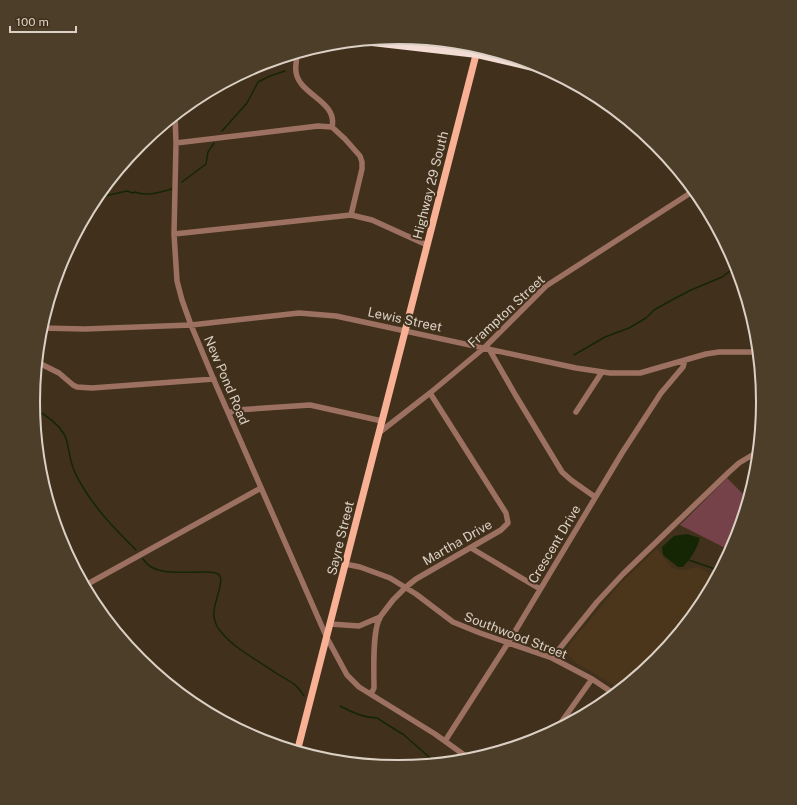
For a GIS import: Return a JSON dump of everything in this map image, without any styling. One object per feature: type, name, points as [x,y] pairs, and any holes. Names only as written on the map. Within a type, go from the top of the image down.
[{"type":"highway","points":[[418,45],[447,47]]},
{"type":"main road","name":"Highway 29 South","points":[[406,331],[476,53]]},
{"type":"main road","name":"Sayre Street","points":[[298,747],[406,331]]},
{"type":"street","points":[[297,59],[296,74],[305,87],[328,108],[332,118],[332,127]]},
{"type":"street","name":"New Pond Road","points":[[175,122],[174,234],[177,281],[191,325],[327,638],[347,675],[359,687],[445,741],[464,755]]},
{"type":"street","points":[[176,143],[311,126],[332,127],[356,150],[362,162],[362,169],[351,215]]},
{"type":"street","name":"Frampton Street","points":[[380,432],[487,349],[546,286],[690,193]]},
{"type":"street","points":[[174,234],[351,215],[372,220],[427,245]]},
{"type":"street","name":"Lewis Street","points":[[48,328],[85,329],[191,325],[286,313],[309,313],[336,316],[487,349],[602,372],[620,374],[640,373],[718,352],[753,352]]},
{"type":"street","points":[[487,349],[562,472],[595,497]]},
{"type":"street","name":"Crescent Drive","points":[[445,741],[508,643],[595,497],[647,414],[661,393],[683,367],[685,360]]},
{"type":"street","points":[[42,365],[60,373],[73,385],[82,387],[214,379]]},
{"type":"street","points":[[576,412],[602,372]]},
{"type":"street","name":"Martha Drive","points":[[380,618],[385,610],[406,587],[422,575],[501,530],[508,523],[507,516],[430,393]]},
{"type":"street","points":[[229,413],[236,410],[310,405],[382,421]]},
{"type":"street","points":[[552,658],[597,602],[623,574],[729,472],[739,463],[753,455]]},
{"type":"street","points":[[89,583],[261,488]]},
{"type":"street","points":[[471,548],[540,589]]},
{"type":"street","name":"Southwood Street","points":[[345,564],[372,570],[390,578],[406,587],[453,622],[552,658],[592,679],[611,692]]},
{"type":"street","points":[[330,624],[359,626],[380,618]]},
{"type":"street","points":[[371,694],[374,688],[375,638],[377,621],[380,618]]},
{"type":"street","points":[[562,722],[592,679]]},
{"type":"shaded area","points":[[727,478],[745,496],[726,548],[680,525]]},
{"type":"shaded area","points":[[687,534],[700,538],[699,542],[689,560],[683,567],[678,567],[663,555],[662,547],[674,536]]},
{"type":"shaded area","points":[[657,549],[672,568],[683,570],[698,567],[712,576],[697,602],[668,639],[635,672],[617,687],[575,662],[567,654],[569,645],[621,583]]},
{"type":"waterway","points":[[222,131],[247,103],[258,82],[285,71]]},
{"type":"waterway","points":[[182,182],[206,164],[208,152],[214,143]]},
{"type":"waterway","points":[[105,196],[127,191],[149,194],[172,189]]},
{"type":"waterway","points":[[574,355],[605,337],[629,328],[646,318],[654,310],[691,290],[722,277],[732,270]]},
{"type":"waterway","points":[[40,413],[51,419],[64,434],[73,468],[89,497],[136,550]]},
{"type":"waterway","points":[[143,559],[148,564],[161,571],[214,572],[218,574],[221,581],[214,617],[219,630],[240,650],[292,682],[304,696]]},
{"type":"waterway","points":[[689,560],[716,569]]},
{"type":"waterway","points":[[340,706],[362,716],[377,718],[404,735],[432,759]]}]
